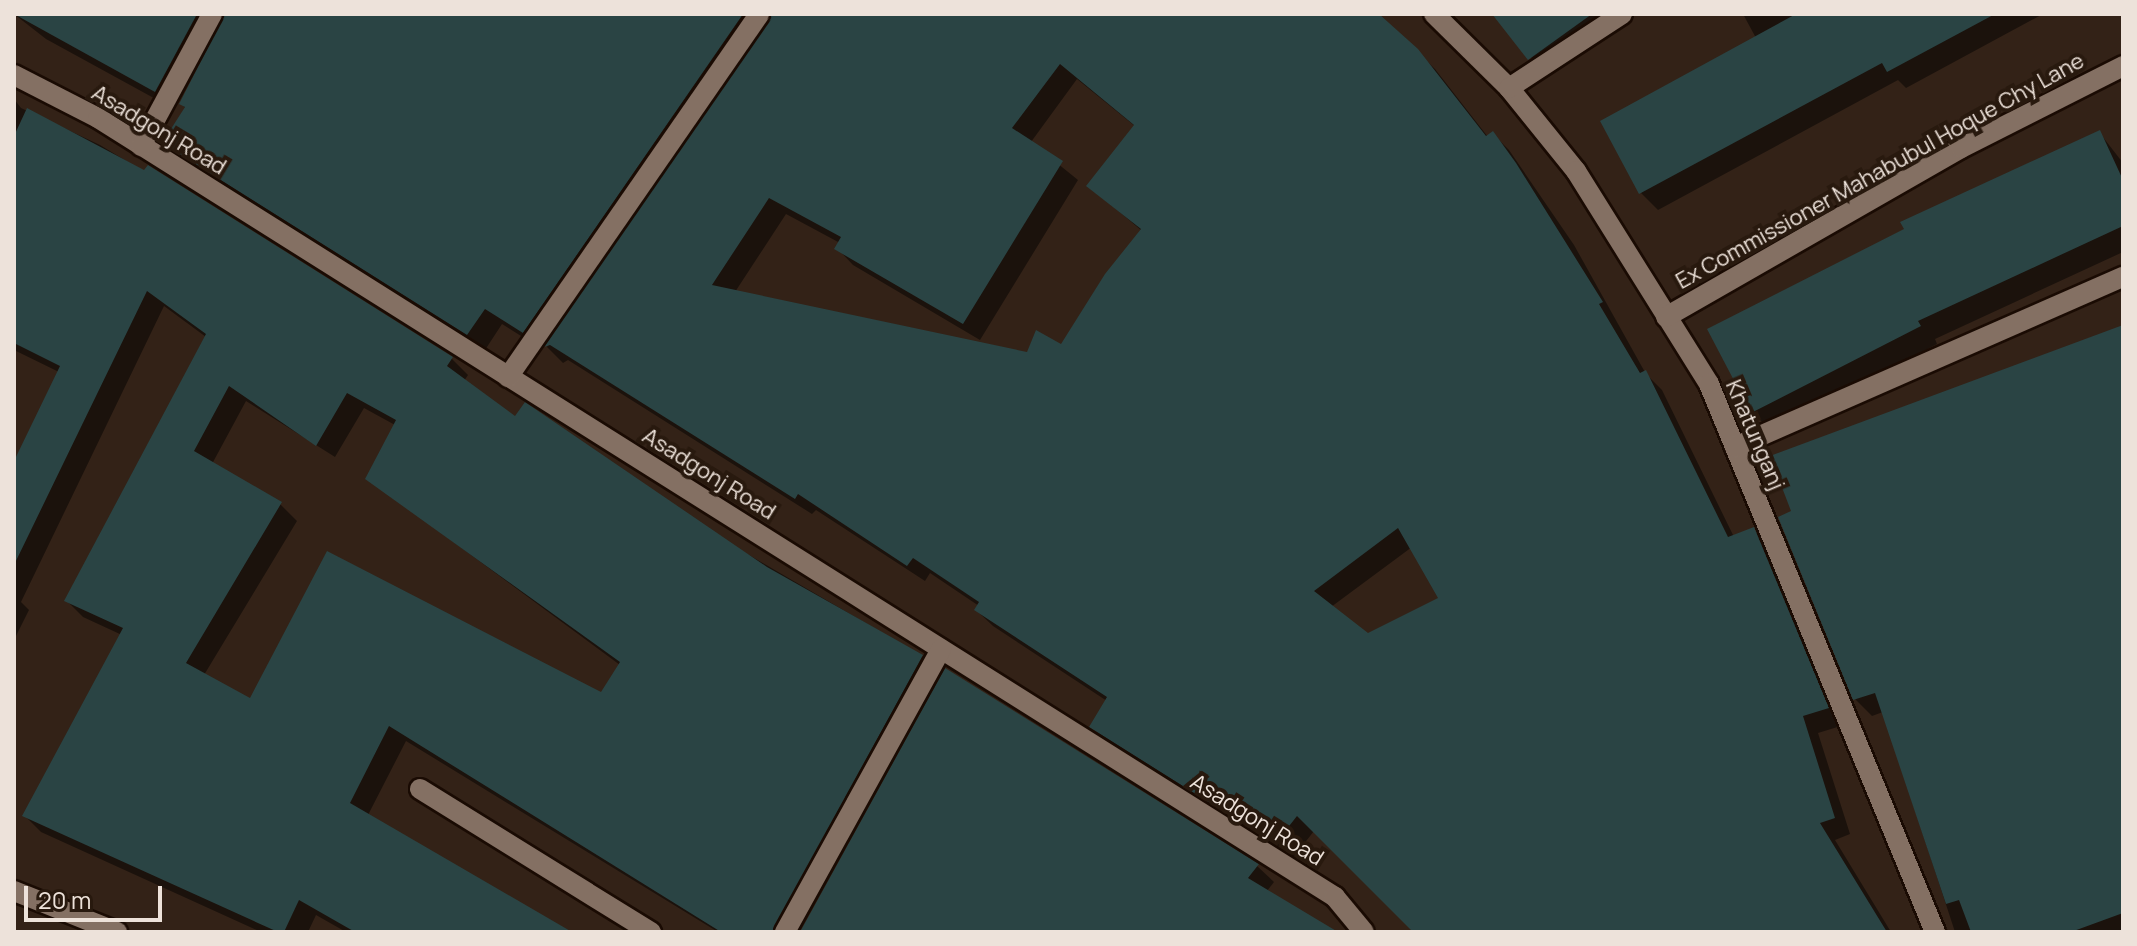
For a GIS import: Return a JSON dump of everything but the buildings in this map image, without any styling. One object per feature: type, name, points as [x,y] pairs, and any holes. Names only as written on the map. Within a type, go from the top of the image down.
[{"type":"street","points":[[141,146],[212,14]]},
{"type":"street","points":[[508,377],[759,14]]},
{"type":"street","name":"Khatunganj","points":[[1434,14],[1509,88],[1576,171],[1709,384],[1935,932]]},
{"type":"street","points":[[1509,88],[1622,14]]},
{"type":"street","name":"Ex Commissioner Mahabubul Hoque Chy Lane","points":[[1666,317],[1961,148],[2120,66]]},
{"type":"street","name":"Asadgonj Road","points":[[14,75],[141,146],[1335,897],[1364,932]]},
{"type":"street","points":[[1735,447],[2123,277]]},
{"type":"street","points":[[785,932],[941,649]]},
{"type":"street","points":[[420,789],[651,932]]},
{"type":"street","points":[[14,891],[117,932]]}]
